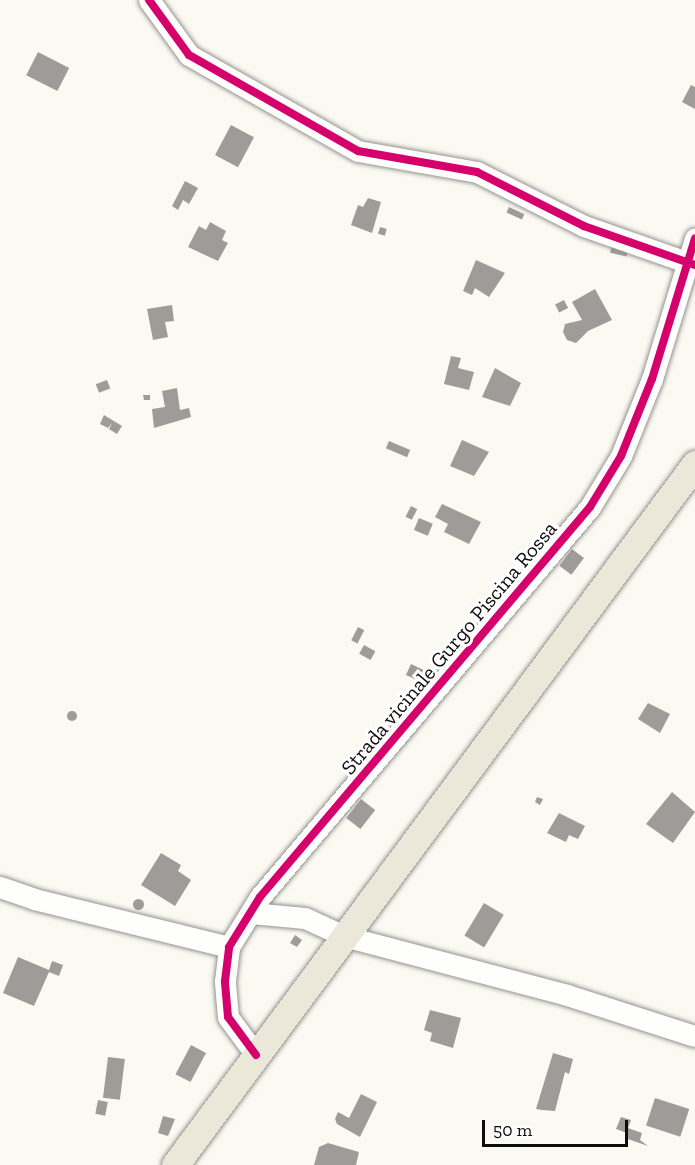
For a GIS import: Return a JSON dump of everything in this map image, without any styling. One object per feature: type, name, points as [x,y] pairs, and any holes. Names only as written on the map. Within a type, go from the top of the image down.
[{"type":"main road","points":[[175,1165],[695,464]]},
{"type":"street","points":[[149,0],[189,55],[358,151],[477,172],[584,226],[690,263]]},
{"type":"street","name":"Strada vicinale Gurgo Piscina Rossa","points":[[256,1055],[228,1017],[225,981],[229,947],[260,897],[590,507],[621,456],[652,379],[690,263],[695,238]]},
{"type":"street","points":[[0,887],[46,902],[229,947]]},
{"type":"street","points":[[251,913],[304,918],[344,936],[567,995],[695,1036]]},
{"type":"street","points":[[189,1165],[197,1135]]},
{"type":"building","points":[[38,52],[69,68],[57,91],[26,75]]},
{"type":"building","points":[[691,85],[695,87],[695,109],[682,102]]},
{"type":"building","points":[[231,125],[254,137],[238,167],[215,155]]},
{"type":"building","points":[[185,181],[198,188],[189,204],[183,200],[178,210],[172,206]]},
{"type":"building","points":[[368,198],[381,202],[372,233],[351,225],[358,205],[363,207]]},
{"type":"building","points":[[509,207],[524,214],[522,220],[506,212]]},
{"type":"building","points":[[210,222],[226,231],[222,240],[228,243],[218,261],[188,247],[199,226],[206,230]]},
{"type":"building","points":[[380,227],[387,229],[385,236],[378,234]]},
{"type":"building","points":[[613,240],[630,244],[627,256],[610,253]]},
{"type":"building","points":[[476,260],[505,273],[489,297],[475,288],[472,295],[463,291]]},
{"type":"building","points":[[595,289],[612,320],[588,331],[576,343],[567,340],[563,332],[565,324],[582,320],[572,302]]},
{"type":"building","points":[[564,300],[568,308],[559,313],[555,305]]},
{"type":"building","points":[[172,305],[174,321],[165,322],[168,337],[153,340],[147,309]]},
{"type":"building","points":[[451,356],[461,358],[458,368],[474,372],[469,390],[444,384]]},
{"type":"building","points":[[495,368],[521,383],[510,406],[482,397]]},
{"type":"building","points":[[107,380],[110,388],[99,393],[96,384]]},
{"type":"building","points":[[177,388],[180,410],[189,408],[191,417],[154,428],[152,409],[165,407],[162,391]]},
{"type":"building","points":[[143,395],[150,395],[150,400],[144,400]]},
{"type":"building","points":[[104,415],[122,426],[117,434],[109,429],[112,423],[108,428],[100,424]]},
{"type":"building","points":[[462,440],[489,452],[474,476],[450,466]]},
{"type":"building","points":[[389,441],[410,450],[407,457],[386,448]]},
{"type":"building","points":[[442,504],[481,522],[469,544],[444,532],[448,524],[435,517]]},
{"type":"building","points":[[411,506],[417,509],[412,520],[406,517]]},
{"type":"building","points":[[419,518],[433,524],[428,536],[414,530]]},
{"type":"building","points":[[572,549],[584,558],[571,575],[559,566]]},
{"type":"building","points":[[358,627],[364,630],[357,644],[351,640]]},
{"type":"building","points":[[364,645],[375,651],[371,660],[359,654]]},
{"type":"building","points":[[411,664],[424,670],[419,681],[406,675]]},
{"type":"building","points":[[648,703],[670,714],[660,733],[638,719]]},
{"type":"building","points":[[72,711],[76,712],[76,720],[72,721],[68,720],[67,716],[68,712]]},
{"type":"building","points":[[672,792],[695,812],[673,843],[646,824]]},
{"type":"building","points":[[537,797],[543,799],[540,805],[535,802]]},
{"type":"building","points":[[361,799],[375,810],[360,829],[346,818]]},
{"type":"building","points":[[559,813],[585,826],[578,839],[569,835],[566,842],[547,833]]},
{"type":"building","points":[[161,853],[181,865],[178,871],[191,880],[175,906],[141,885]]},
{"type":"building","points":[[138,899],[142,900],[142,908],[138,909],[134,908],[133,904],[134,900]]},
{"type":"building","points":[[484,903],[504,915],[484,947],[464,936]]},
{"type":"building","points":[[295,935],[302,940],[297,947],[290,943]]},
{"type":"building","points":[[18,957],[49,970],[52,961],[63,965],[59,976],[49,972],[34,1006],[3,993]]},
{"type":"building","points":[[430,1010],[461,1018],[453,1048],[430,1041],[432,1033],[424,1030]]},
{"type":"building","points":[[191,1045],[206,1053],[191,1082],[176,1074]]},
{"type":"building","points":[[553,1053],[573,1059],[569,1074],[565,1072],[555,1111],[536,1109]]},
{"type":"building","points":[[108,1057],[125,1059],[120,1100],[103,1098]]},
{"type":"building","points":[[361,1094],[377,1102],[360,1137],[337,1124],[335,1119],[338,1112],[349,1118]]},
{"type":"building","points":[[655,1098],[689,1109],[680,1137],[646,1126]]},
{"type":"building","points":[[98,1100],[108,1102],[105,1116],[95,1114]]},
{"type":"building","points":[[163,1116],[175,1119],[168,1136],[158,1133]]},
{"type":"building","points":[[621,1117],[631,1120],[628,1128],[642,1133],[640,1140],[648,1146],[625,1138],[627,1133],[616,1129]]},
{"type":"building","points":[[328,1143],[359,1152],[356,1165],[314,1165],[319,1147]]},
{"type":"cycle path","points":[[149,0],[189,55],[358,151],[477,172],[584,226],[695,265]]},
{"type":"cycle path","points":[[256,1055],[228,1017],[225,981],[229,947],[260,897],[590,507],[621,456],[652,379],[695,238]]}]
